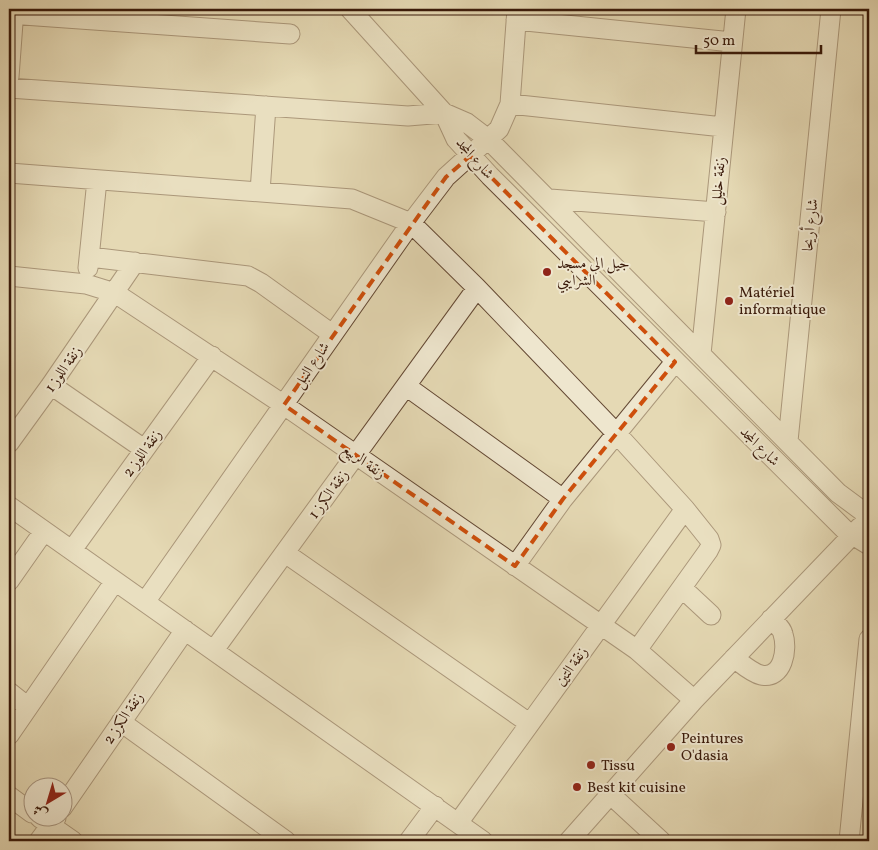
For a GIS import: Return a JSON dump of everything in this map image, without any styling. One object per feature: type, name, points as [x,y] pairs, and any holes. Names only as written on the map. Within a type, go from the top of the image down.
[{"type":"street","points":[[350,9],[444,113]]},
{"type":"street","name":"زنقة خليل","points":[[701,354],[736,9]]},
{"type":"street","name":"شارع أريحا","points":[[788,441],[831,9]]},
{"type":"street","points":[[9,77],[12,12],[290,34]]},
{"type":"street","points":[[723,127],[510,104],[517,14],[732,42]]},
{"type":"street","points":[[9,88],[408,116],[444,113]]},
{"type":"street","name":"شارع النبل","points":[[145,602],[411,224],[446,177],[499,128],[510,104]]},
{"type":"street","points":[[260,192],[266,106]]},
{"type":"street","name":"شارع المجد","points":[[444,113],[467,123],[488,139],[550,199],[838,493],[869,516]]},
{"type":"street","name":"شارع المجد","points":[[444,113],[456,139],[470,156],[675,362],[861,541]]},
{"type":"street","points":[[9,172],[352,199],[411,224],[477,288],[616,433],[685,509],[710,545],[682,588],[637,650]]},
{"type":"street","points":[[86,284],[97,180]]},
{"type":"street","points":[[550,199],[716,212]]},
{"type":"street","points":[[90,257],[248,276],[261,282],[332,334]]},
{"type":"street","name":"زنقة اللوز 1","points":[[9,443],[135,262]]},
{"type":"street","name":"زنقة الربيع","points":[[9,276],[86,284],[115,293],[284,405],[637,650],[694,700]]},
{"type":"street","name":"زنقة الكرز 1","points":[[214,650],[477,288]]},
{"type":"street","name":"زنقة اللوز 2","points":[[72,550],[212,356]]},
{"type":"street","points":[[515,566],[563,499],[675,362]]},
{"type":"street","points":[[51,385],[144,449]]},
{"type":"street","points":[[406,386],[563,499]]},
{"type":"street","points":[[9,506],[483,841]]},
{"type":"street","name":"زنقة التين","points":[[458,823],[685,509]]},
{"type":"street","points":[[569,841],[694,700],[818,569],[861,541],[869,516]]},
{"type":"street","points":[[9,581],[44,531]]},
{"type":"street","points":[[285,553],[529,723]]},
{"type":"street","points":[[9,735],[115,581]]},
{"type":"street","points":[[682,588],[712,615]]},
{"type":"street","points":[[734,658],[759,675],[769,675],[780,666],[785,658],[784,634],[771,619]]},
{"type":"street","name":"زنقة الكرز 2","points":[[72,793],[185,630]]},
{"type":"street","points":[[849,841],[869,638]]},
{"type":"street","points":[[9,692],[28,706]]},
{"type":"street","points":[[121,722],[286,841]]},
{"type":"street","points":[[610,794],[661,841]]},
{"type":"street","points":[[9,796],[22,805]]},
{"type":"street","points":[[409,841],[435,806]]},
{"type":"street","points":[[39,841],[45,828]]},
{"type":"street","points":[[58,828],[73,841]]},
{"type":"highlighted area","points":[[470,156],[675,362],[563,499],[515,566],[284,405],[446,177]]},
{"type":"place","name":"جيل الي مسجد الشرايبي","points":[[547,272]]},
{"type":"place","name":"Matériel informatique","points":[[729,301]]},
{"type":"place","name":"Peintures O'dasia","points":[[671,747]]},
{"type":"place","name":"Tissu","points":[[591,765]]},
{"type":"place","name":"Best kit cuisine","points":[[577,787]]}]
